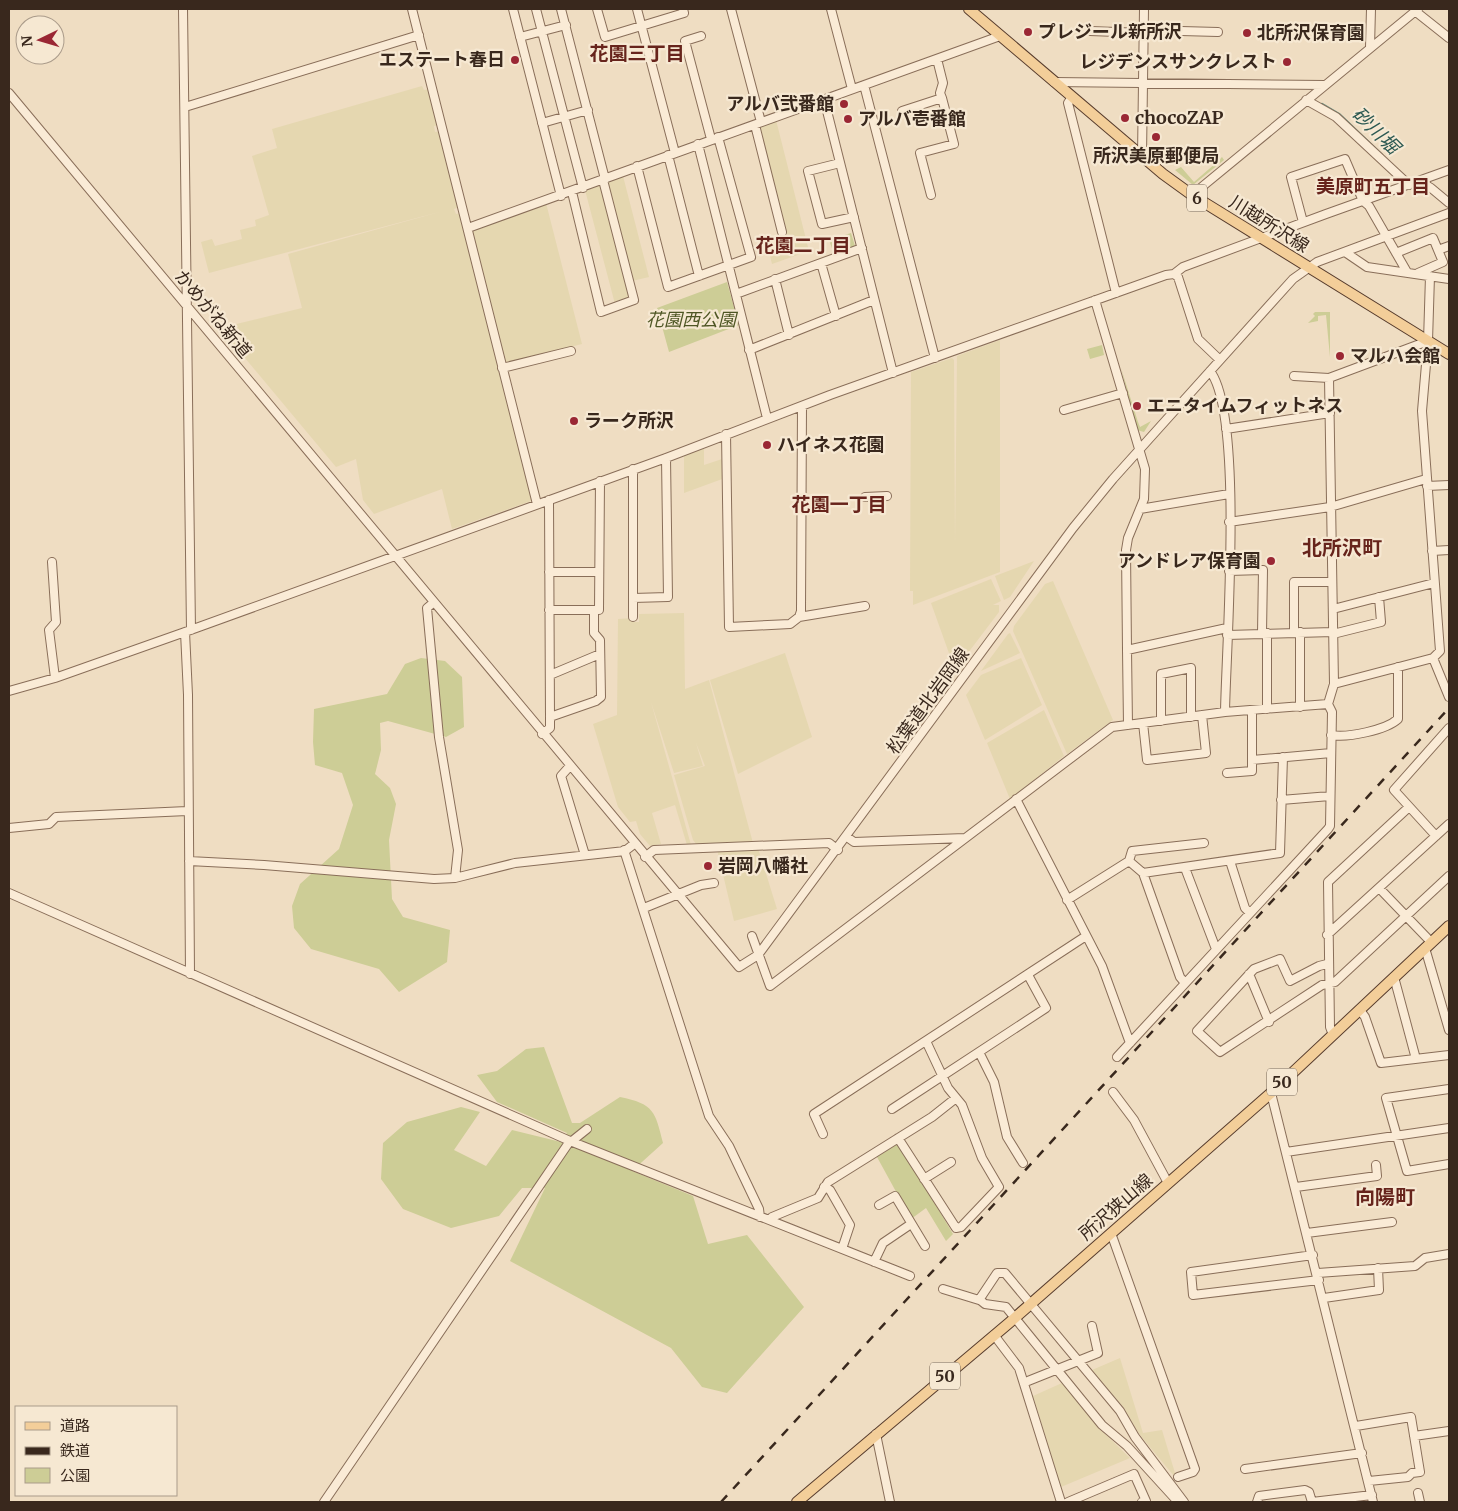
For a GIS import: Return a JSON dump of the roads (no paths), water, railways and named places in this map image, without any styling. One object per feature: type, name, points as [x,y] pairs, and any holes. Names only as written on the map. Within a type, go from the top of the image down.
[{"type":"main road","name":"川越所沢線","points":[[968,9],[1142,156],[1192,195],[1449,354]]},
{"type":"main road","name":"所沢狭山線","points":[[797,1502],[1014,1318],[1271,1093],[1449,926]]},
{"type":"street","points":[[183,9],[188,631],[187,811],[190,974]]},
{"type":"street","points":[[412,9],[537,504]]},
{"type":"street","points":[[513,9],[561,196]]},
{"type":"street","points":[[536,9],[583,188]]},
{"type":"street","points":[[561,9],[588,110],[634,300],[600,312],[572,192]]},
{"type":"street","points":[[597,9],[605,37],[684,13],[683,9]]},
{"type":"street","points":[[636,9],[699,276]]},
{"type":"street","points":[[731,9],[782,232]]},
{"type":"street","points":[[831,9],[852,90]]},
{"type":"street","points":[[1142,156],[1144,9]]},
{"type":"street","points":[[1370,47],[1371,9]]},
{"type":"street","points":[[1192,195],[1417,10],[1449,38]]},
{"type":"street","points":[[520,37],[566,25]]},
{"type":"street","points":[[1090,31],[1218,32]]},
{"type":"street","points":[[184,107],[419,35]]},
{"type":"street","points":[[637,166],[668,287],[751,257],[685,41],[701,36]]},
{"type":"street","points":[[468,228],[1000,36]]},
{"type":"street","points":[[931,195],[920,153],[954,144],[940,93],[943,83],[937,59]]},
{"type":"street","points":[[1054,82],[1325,85]]},
{"type":"street","points":[[864,85],[935,358]]},
{"type":"street","name":"かめがね新道","points":[[9,92],[542,734],[739,967]]},
{"type":"street","points":[[1072,97],[1068,103],[1116,293]]},
{"type":"street","points":[[902,111],[942,98]]},
{"type":"street","points":[[824,100],[893,373]]},
{"type":"street","points":[[1306,100],[1336,117],[1414,183],[1431,188],[1449,203]]},
{"type":"street","points":[[542,123],[588,110]]},
{"type":"street","points":[[698,144],[767,418]]},
{"type":"street","points":[[1303,222],[1291,177],[1344,159],[1363,201],[1367,203],[1407,272]]},
{"type":"street","points":[[840,162],[808,171],[822,224],[854,217]]},
{"type":"street","points":[[9,691],[55,678],[188,631],[666,458],[767,418],[1095,300],[1166,275],[1174,274],[1183,268],[1303,222],[1449,170]]},
{"type":"street","name":"松葉道北岩岡線","points":[[739,967],[758,955],[838,850],[1073,528],[1140,449],[1293,278],[1308,268],[1345,252],[1449,212]]},
{"type":"street","points":[[1396,253],[1433,238],[1443,262],[1417,274]]},
{"type":"street","points":[[1438,250],[1449,246]]},
{"type":"street","points":[[736,294],[862,248]]},
{"type":"street","points":[[1345,252],[1367,267],[1449,279]]},
{"type":"street","points":[[821,264],[836,316]]},
{"type":"street","points":[[1174,274],[1179,280],[1198,339],[1220,360]]},
{"type":"street","points":[[1334,684],[1433,658],[1440,651],[1422,411],[1428,341],[1430,276]]},
{"type":"street","points":[[775,279],[789,335]]},
{"type":"street","points":[[749,350],[874,300]]},
{"type":"street","points":[[1095,300],[1140,449],[1146,476],[1145,492],[1128,538],[1126,550],[1128,725]]},
{"type":"street","points":[[1294,376],[1329,378],[1428,341]]},
{"type":"street","points":[[502,368],[571,352]]},
{"type":"street","points":[[1210,371],[1217,380],[1226,429],[1229,494],[1230,522],[1225,712]]},
{"type":"street","points":[[1117,1056],[1328,829],[1332,712],[1328,704],[1334,684],[1329,378]]},
{"type":"street","points":[[1064,410],[1123,393]]},
{"type":"street","points":[[726,434],[728,627],[790,624],[799,617],[802,611],[802,406]]},
{"type":"street","points":[[1226,429],[1330,414]]},
{"type":"street","points":[[633,598],[668,597],[666,458]]},
{"type":"street","points":[[633,469],[633,617]]},
{"type":"street","points":[[549,610],[599,610],[600,481]]},
{"type":"street","points":[[1230,522],[1330,507],[1426,483],[1449,485]]},
{"type":"street","points":[[1140,509],[1229,494]]},
{"type":"street","points":[[866,497],[887,496]]},
{"type":"street","points":[[542,734],[550,728],[549,500]]},
{"type":"street","points":[[1432,551],[1449,550]]},
{"type":"street","points":[[52,562],[56,622],[50,630],[55,678]]},
{"type":"street","points":[[1229,571],[1263,570],[1267,709]]},
{"type":"street","points":[[549,572],[599,572]]},
{"type":"street","points":[[1300,707],[1294,582],[1332,582]]},
{"type":"street","points":[[1333,609],[1434,583]]},
{"type":"street","points":[[1127,650],[1227,632],[1333,633],[1381,622],[1379,597]]},
{"type":"street","points":[[433,603],[426,608],[439,736],[458,850],[455,878]]},
{"type":"street","points":[[799,617],[865,606]]},
{"type":"street","points":[[550,717],[599,700],[600,640],[594,633],[594,610]]},
{"type":"street","points":[[550,675],[600,654]]},
{"type":"street","points":[[1433,658],[1449,697]]},
{"type":"street","points":[[1331,735],[1348,736],[1392,724],[1398,719],[1398,667]]},
{"type":"street","points":[[1160,721],[1161,674],[1191,668],[1191,717]]},
{"type":"street","points":[[752,936],[770,986],[1106,730],[1128,725],[1225,712],[1328,704]]},
{"type":"street","points":[[1227,773],[1252,771],[1252,710]]},
{"type":"street","points":[[1143,723],[1147,760],[1206,753],[1202,715]]},
{"type":"street","points":[[1436,836],[1409,807],[1395,788],[1449,728]]},
{"type":"street","points":[[1252,760],[1331,753]]},
{"type":"street","points":[[1143,873],[1280,853],[1283,757]]},
{"type":"street","points":[[570,767],[561,776],[584,855]]},
{"type":"street","points":[[1281,800],[1330,796]]},
{"type":"street","points":[[1016,799],[1102,966],[1130,1043]]},
{"type":"street","points":[[1333,1035],[1330,1027],[1327,964],[1328,882],[1409,807]]},
{"type":"street","points":[[9,828],[49,824],[56,817],[187,811]]},
{"type":"street","points":[[1327,935],[1380,889],[1449,824]]},
{"type":"street","points":[[847,837],[854,842],[965,838]]},
{"type":"street","points":[[189,861],[264,865],[434,879],[455,878],[515,863],[624,850],[634,844]]},
{"type":"street","points":[[645,857],[654,850],[705,848],[829,844],[838,850]]},
{"type":"street","points":[[1067,900],[1129,861],[1132,851],[1204,844]]},
{"type":"street","points":[[624,850],[709,1116],[732,1151],[759,1209],[760,1217]]},
{"type":"street","points":[[1129,861],[1143,873],[1180,978],[1184,983]]},
{"type":"street","points":[[1230,861],[1245,908],[1250,913]]},
{"type":"street","points":[[1185,868],[1216,949]]},
{"type":"street","points":[[1327,964],[1319,966],[1290,981],[1280,958],[1254,969],[1197,1031],[1220,1052],[1269,1022],[1322,985],[1335,982],[1449,876]]},
{"type":"street","points":[[644,908],[678,896],[701,885],[714,883]]},
{"type":"street","points":[[1380,889],[1406,916],[1428,945],[1449,1030]]},
{"type":"street","points":[[9,893],[571,1141],[910,1276]]},
{"type":"street","points":[[823,1134],[814,1114],[1086,936]]},
{"type":"street","points":[[1249,974],[1269,1022]]},
{"type":"street","points":[[892,1108],[1046,1008],[1028,975]]},
{"type":"street","points":[[1394,977],[1416,1059]]},
{"type":"street","points":[[1360,1010],[1365,1017],[1379,1062],[1449,1055]]},
{"type":"street","points":[[898,1138],[957,1229],[999,1187],[983,1160],[964,1108],[942,1075],[926,1041]]},
{"type":"street","points":[[979,1052],[994,1082],[1007,1137],[1023,1163]]},
{"type":"street","points":[[1449,1089],[1386,1098],[1407,1171],[1449,1164]]},
{"type":"street","points":[[1113,1092],[1134,1120],[1168,1183]]},
{"type":"street","points":[[1256,1502],[1259,1496],[1305,1490],[1309,1492],[1312,1502],[1373,1499],[1313,1254],[1271,1093]]},
{"type":"street","points":[[769,1220],[818,1198],[824,1187],[954,1102],[956,1098]]},
{"type":"street","points":[[1286,1152],[1449,1128]]},
{"type":"street","points":[[324,1502],[571,1141],[587,1129]]},
{"type":"street","points":[[924,1179],[951,1162]]},
{"type":"street","points":[[1296,1187],[1378,1176],[1376,1165]]},
{"type":"street","points":[[824,1187],[830,1190],[850,1225],[842,1249]]},
{"type":"street","points":[[879,1205],[895,1196],[925,1246]]},
{"type":"street","points":[[1307,1233],[1392,1222]]},
{"type":"street","points":[[874,1262],[883,1243],[911,1224]]},
{"type":"street","points":[[1111,1233],[1194,1469],[1193,1472],[1178,1477]]},
{"type":"street","points":[[1313,1254],[1191,1272],[1193,1295],[1378,1268],[1414,1266],[1425,1258],[1449,1254]]},
{"type":"street","points":[[1324,1298],[1379,1290],[1378,1268]]},
{"type":"street","points":[[980,1300],[996,1274],[1001,1271],[1005,1273],[1120,1411],[1135,1437],[1184,1502]]},
{"type":"street","points":[[943,1289],[976,1301],[980,1300],[985,1304],[1006,1307],[1102,1424],[1126,1444],[1178,1502]]},
{"type":"street","points":[[1028,1381],[1099,1351],[1092,1326]]},
{"type":"street","points":[[994,1335],[1019,1368],[1061,1502]]},
{"type":"street","points":[[1356,1426],[1411,1417],[1420,1472],[1412,1473],[1408,1477],[1369,1482]]},
{"type":"street","points":[[1414,1436],[1449,1431]]},
{"type":"street","points":[[876,1434],[890,1502]]},
{"type":"street","points":[[1245,1469],[1362,1453]]},
{"type":"street","points":[[1068,1502],[1134,1474],[1146,1501],[1142,1502]]},
{"type":"street","points":[[1418,1493],[1420,1502]]},
{"type":"waterway","name":"砂川堀","points":[[1322,104],[1339,114],[1382,155]]},
{"type":"waterway","name":"砂川堀","points":[[1415,185],[1429,191]]},
{"type":"railway","points":[[721,1502],[1449,708]]},
{"type":"place","name":"プレジール新所沢","points":[[1028,32]]},
{"type":"place","name":"北所沢保育園","points":[[1247,33]]},
{"type":"place","name":"エステート春日","points":[[515,60]]},
{"type":"place","name":"レジデンスサンクレスト","points":[[1287,62]]},
{"type":"place","name":"アルバ弐番館","points":[[844,104]]},
{"type":"place","name":"chocoZAP","points":[[1125,118]]},
{"type":"place","name":"アルバ壱番館","points":[[848,119]]},
{"type":"place","name":"所沢美原郵便局","points":[[1156,137]]},
{"type":"place","name":"マルハ会館","points":[[1340,356]]},
{"type":"place","name":"エニタイムフィットネス","points":[[1137,406]]},
{"type":"place","name":"ラーク所沢","points":[[574,421]]},
{"type":"place","name":"ハイネス花園","points":[[767,445]]},
{"type":"place","name":"アンドレア保育園","points":[[1271,561]]},
{"type":"place","name":"岩岡八幡社","points":[[708,866]]},
{"type":"district","name":"花園三丁目","points":[[637,53]]},
{"type":"district","name":"美原町五丁目","points":[[1373,186]]},
{"type":"district","name":"花園二丁目","points":[[803,245]]},
{"type":"district","name":"花園一丁目","points":[[839,504]]},
{"type":"district","name":"北所沢町","points":[[1342,548]]},
{"type":"district","name":"向陽町","points":[[1385,1197]]},
{"type":"park label","name":"花園西公園","points":[[691,320]]}]
